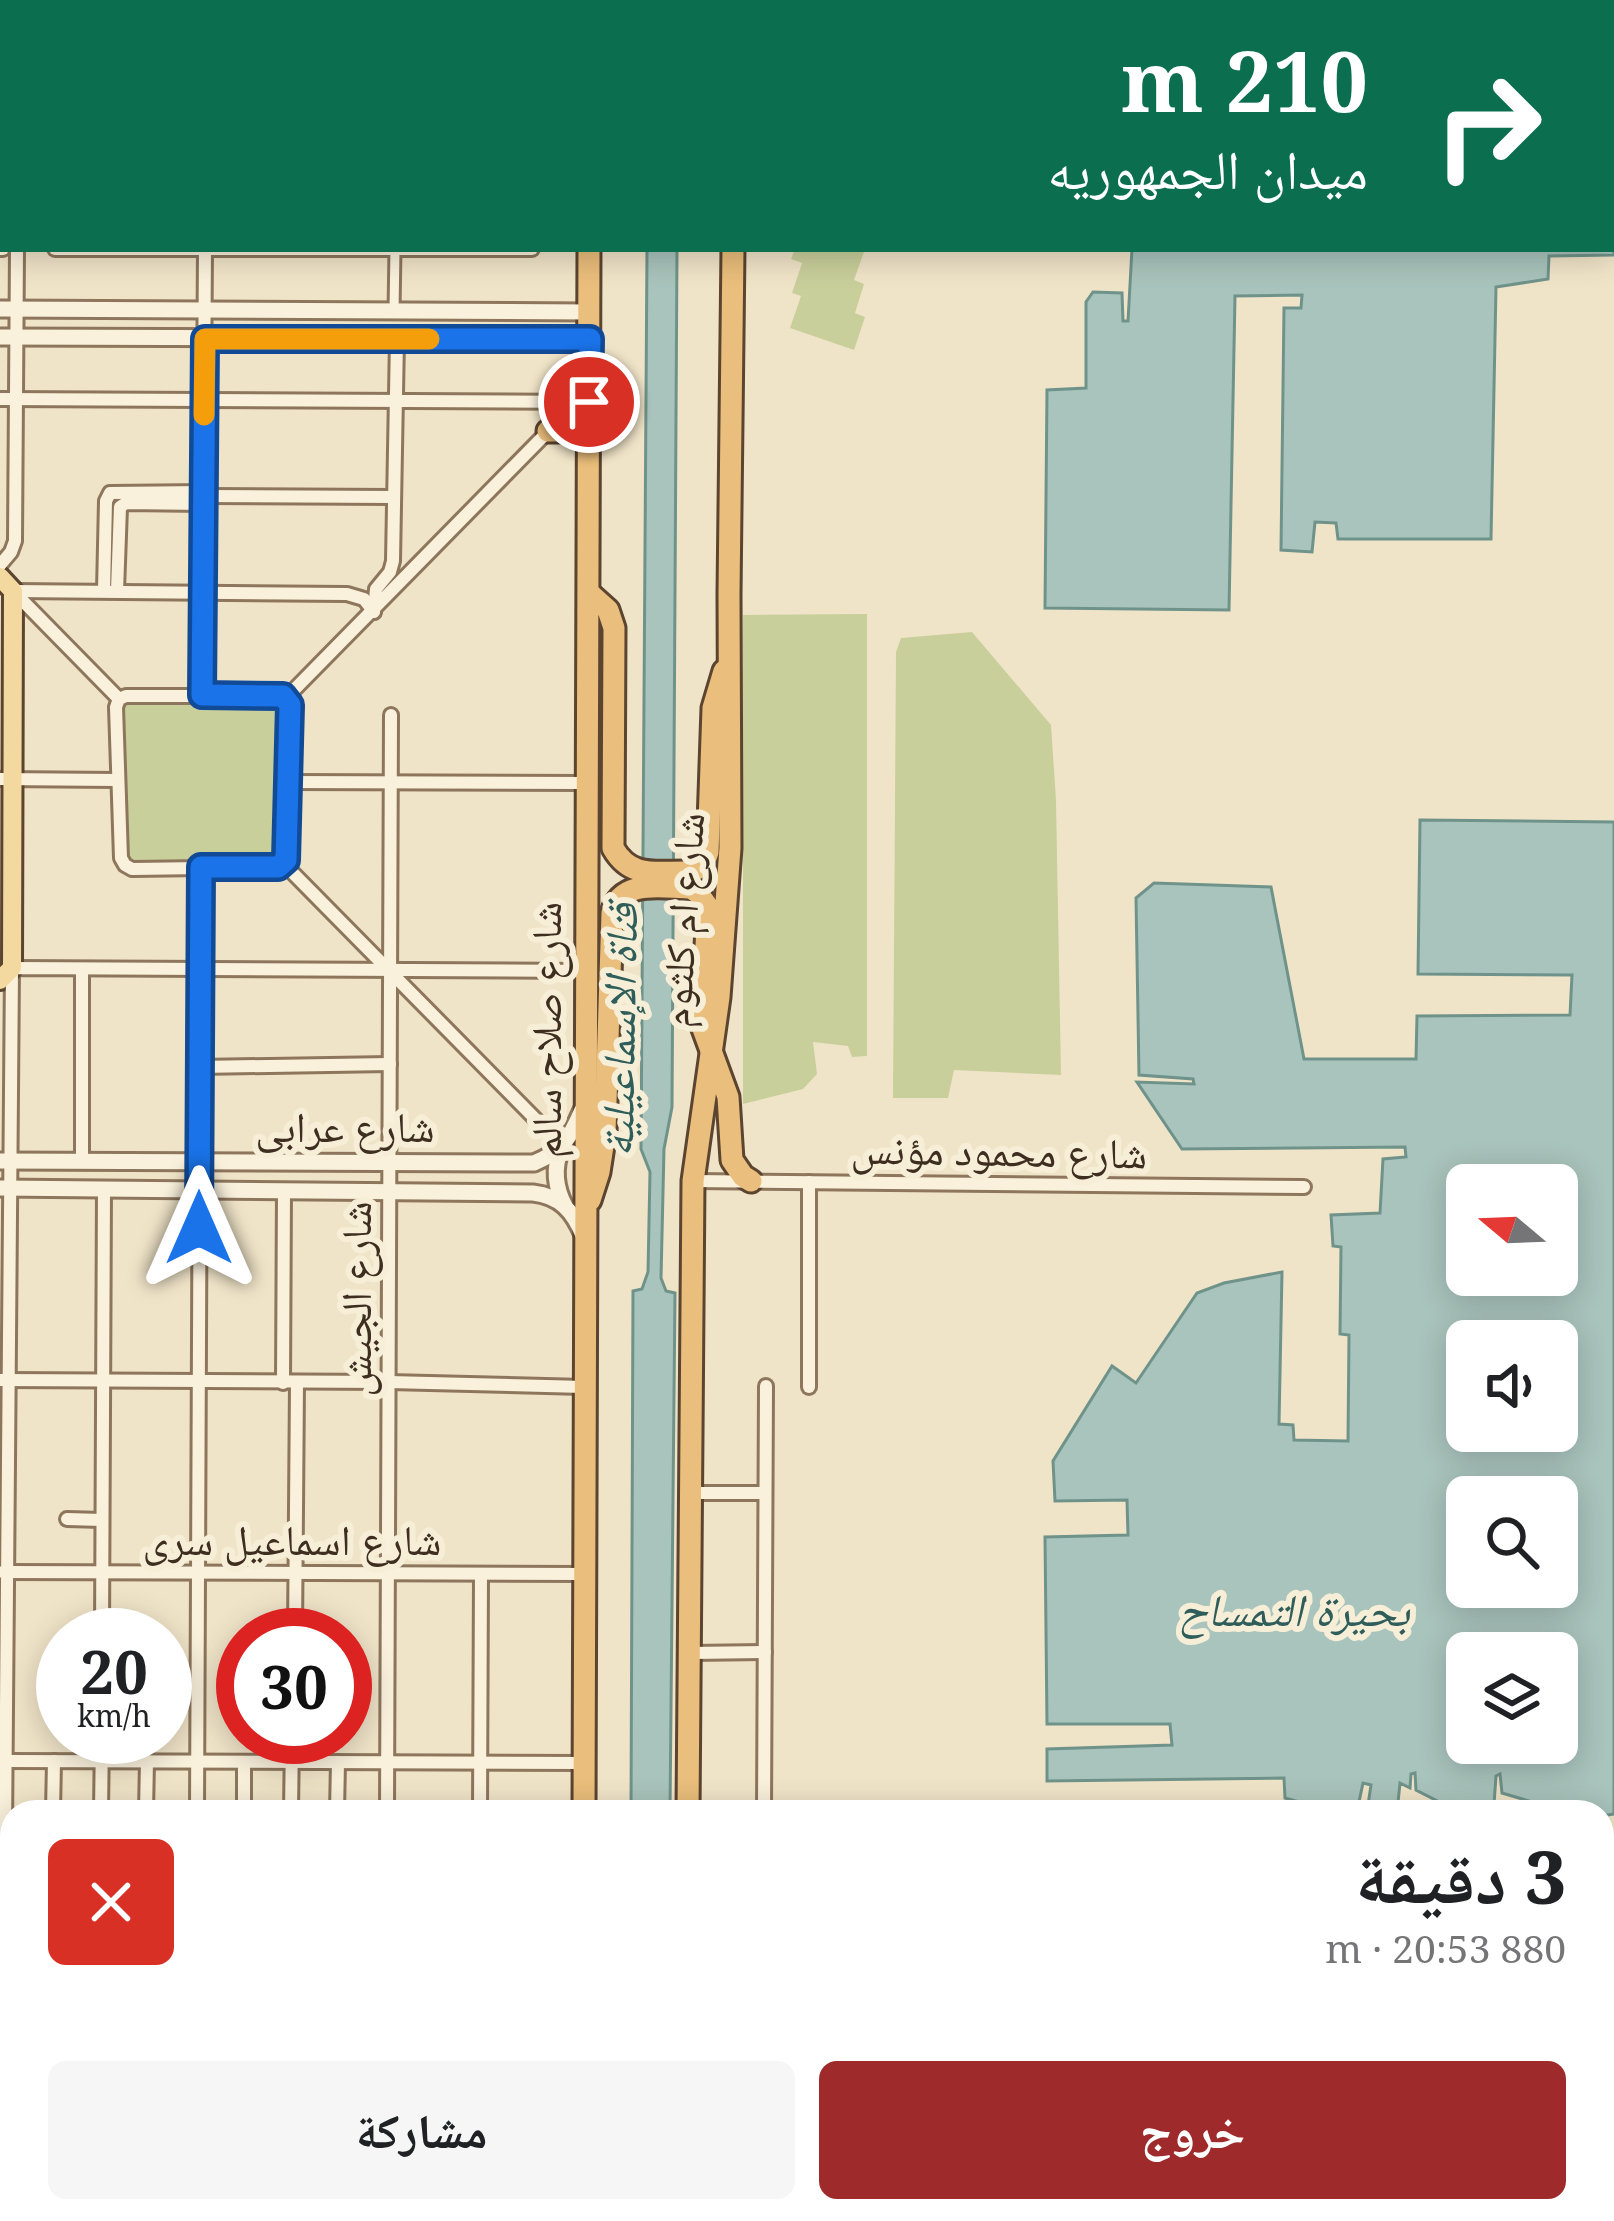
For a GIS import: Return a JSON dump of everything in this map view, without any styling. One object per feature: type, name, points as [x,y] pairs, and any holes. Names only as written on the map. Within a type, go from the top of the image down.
[{"type":"highway","name":"شارع صلاح سالم","points":[[584,1800],[584,1387],[578,1219],[586,1102],[589,437],[583,402],[590,339],[589,252]]},
{"type":"highway","name":"شارع ام كلثوم","points":[[688,1800],[693,1181],[729,886],[733,252]]},
{"type":"highway","points":[[548,430],[573,430],[589,437]]},
{"type":"highway","points":[[589,593],[608,610],[614,628],[613,848],[635,879]]},
{"type":"highway","points":[[690,880],[708,852],[713,708],[730,659]]},
{"type":"highway","points":[[578,1219],[599,1172],[605,1133],[612,913],[635,879],[690,880]]},
{"type":"highway","points":[[690,880],[708,907],[704,1035],[728,1097],[732,1160],[751,1181]]},
{"type":"main road","points":[[6,974],[7,584]]},
{"type":"street","points":[[0,565],[15,541],[16,400],[8,310],[16,252]]},
{"type":"street","points":[[202,695],[206,252]]},
{"type":"street","points":[[394,312],[395,252]]},
{"type":"street","points":[[8,310],[590,313]]},
{"type":"street","points":[[561,312],[571,325],[563,339]]},
{"type":"street","points":[[8,338],[590,339]]},
{"type":"street","points":[[374,612],[376,590],[393,561],[397,338]]},
{"type":"street","points":[[0,399],[583,402]]},
{"type":"street","points":[[286,698],[548,430],[583,402]]},
{"type":"street","points":[[111,591],[120,507],[126,503],[204,497],[394,497]]},
{"type":"street","points":[[7,584],[111,591],[355,595],[374,612]]},
{"type":"street","points":[[7,584],[119,699]]},
{"type":"street","points":[[202,695],[279,696],[290,705],[287,856],[278,867],[132,869],[121,857],[119,699],[202,695]]},
{"type":"street","name":"شارع الجيش","points":[[387,1800],[391,715]]},
{"type":"street","points":[[6,779],[117,779]]},
{"type":"street","points":[[287,782],[587,783]]},
{"type":"street","points":[[284,864],[562,1147]]},
{"type":"street","points":[[197,1800],[201,867]]},
{"type":"street","points":[[2,1800],[6,974],[82,969],[585,971]]},
{"type":"street","points":[[82,969],[82,1162]]},
{"type":"street","points":[[199,1067],[390,1064]]},
{"type":"street","points":[[578,1219],[558,1190],[555,1172],[562,1147],[586,1102]]},
{"type":"street","name":"شارع عرابى","points":[[5,1161],[534,1163],[562,1147]]},
{"type":"street","points":[[534,1163],[544,1178],[538,1194]]},
{"type":"street","name":"شارع محمود مؤنس","points":[[693,1181],[1304,1187]]},
{"type":"street","points":[[809,1182],[809,1387]]},
{"type":"street","name":"شارع عرابى","points":[[4,1188],[538,1194],[556,1199],[578,1219]]},
{"type":"street","points":[[102,1608],[104,1189]]},
{"type":"street","points":[[284,1191],[295,1608]]},
{"type":"street","points":[[2,1377],[584,1387]]},
{"type":"street","points":[[764,1800],[766,1386]]},
{"type":"street","points":[[692,1493],[764,1493]]},
{"type":"street","points":[[67,1519],[102,1520]]},
{"type":"street","name":"شارع اسماعيل سرى","points":[[3,1572],[584,1574]]},
{"type":"street","points":[[480,1800],[482,1574]]},
{"type":"street","points":[[691,1653],[765,1652]]},
{"type":"street","points":[[192,1762],[216,1762]]},
{"type":"street","points":[[372,1762],[584,1763]]},
{"type":"street","points":[[3,1768],[36,1763]]},
{"type":"street","points":[[53,1800],[54,1764]]},
{"type":"street","points":[[101,1764],[101,1800]]},
{"type":"street","points":[[146,1800],[147,1764]]},
{"type":"street","points":[[244,1764],[244,1800]]},
{"type":"street","points":[[291,1800],[292,1764]]},
{"type":"street","points":[[338,1764],[338,1800]]},
{"type":"green space","points":[[794,252],[864,252],[854,280],[864,284],[855,313],[865,317],[854,350],[790,328],[801,296],[792,293],[802,263],[791,259]]},
{"type":"green space","points":[[867,614],[867,1056],[852,1057],[848,1046],[813,1042],[817,1074],[803,1089],[743,1104],[743,615]]},
{"type":"green space","points":[[972,632],[1051,725],[1061,1075],[954,1070],[948,1098],[893,1098],[896,652],[901,638]]},
{"type":"green space","points":[[281,700],[283,861],[123,863],[122,703]]},
{"type":"water","points":[[647,252],[677,252],[672,1107],[664,1149],[661,1278],[666,1291],[675,1293],[670,1800],[631,1800],[633,1291],[642,1289],[648,1272],[650,1172],[641,1149]]},
{"type":"water","points":[[1132,252],[1614,252],[1549,256],[1548,279],[1496,287],[1491,539],[1338,539],[1336,523],[1315,522],[1312,552],[1281,550],[1284,308],[1301,308],[1302,295],[1235,296],[1229,610],[1045,608],[1047,390],[1086,388],[1086,302],[1093,292],[1122,293],[1123,321],[1128,321]]},
{"type":"water","name":"بحيرة التمساح","points":[[1420,820],[1614,822],[1614,1800],[1526,1800],[1502,1793],[1500,1774],[1494,1800],[1435,1800],[1416,1790],[1415,1773],[1410,1788],[1400,1783],[1398,1800],[1369,1800],[1371,1785],[1363,1783],[1359,1800],[1292,1800],[1285,1798],[1284,1778],[1047,1781],[1047,1749],[1172,1745],[1170,1724],[1047,1724],[1045,1537],[1128,1535],[1127,1500],[1055,1501],[1053,1461],[1112,1366],[1136,1383],[1197,1293],[1282,1272],[1279,1424],[1293,1425],[1294,1440],[1348,1441],[1349,1335],[1340,1334],[1341,1247],[1333,1246],[1331,1215],[1380,1213],[1383,1159],[1406,1157],[1405,1147],[1182,1149],[1137,1082],[1194,1084],[1193,1079],[1139,1075],[1136,898],[1154,883],[1271,887],[1304,1059],[1416,1059],[1417,1016],[1570,1015],[1572,975],[1418,974]]},
{"type":"slow traffic","points":[[204,415],[205,339],[429,339]]},
{"type":"route","points":[[199,1228],[201,867],[284,864],[290,705],[283,696],[202,695],[205,339],[590,339],[589,402]]},
{"type":"water label","name":"قناة الإسماعيلية","points":[[619,1030]]}]
